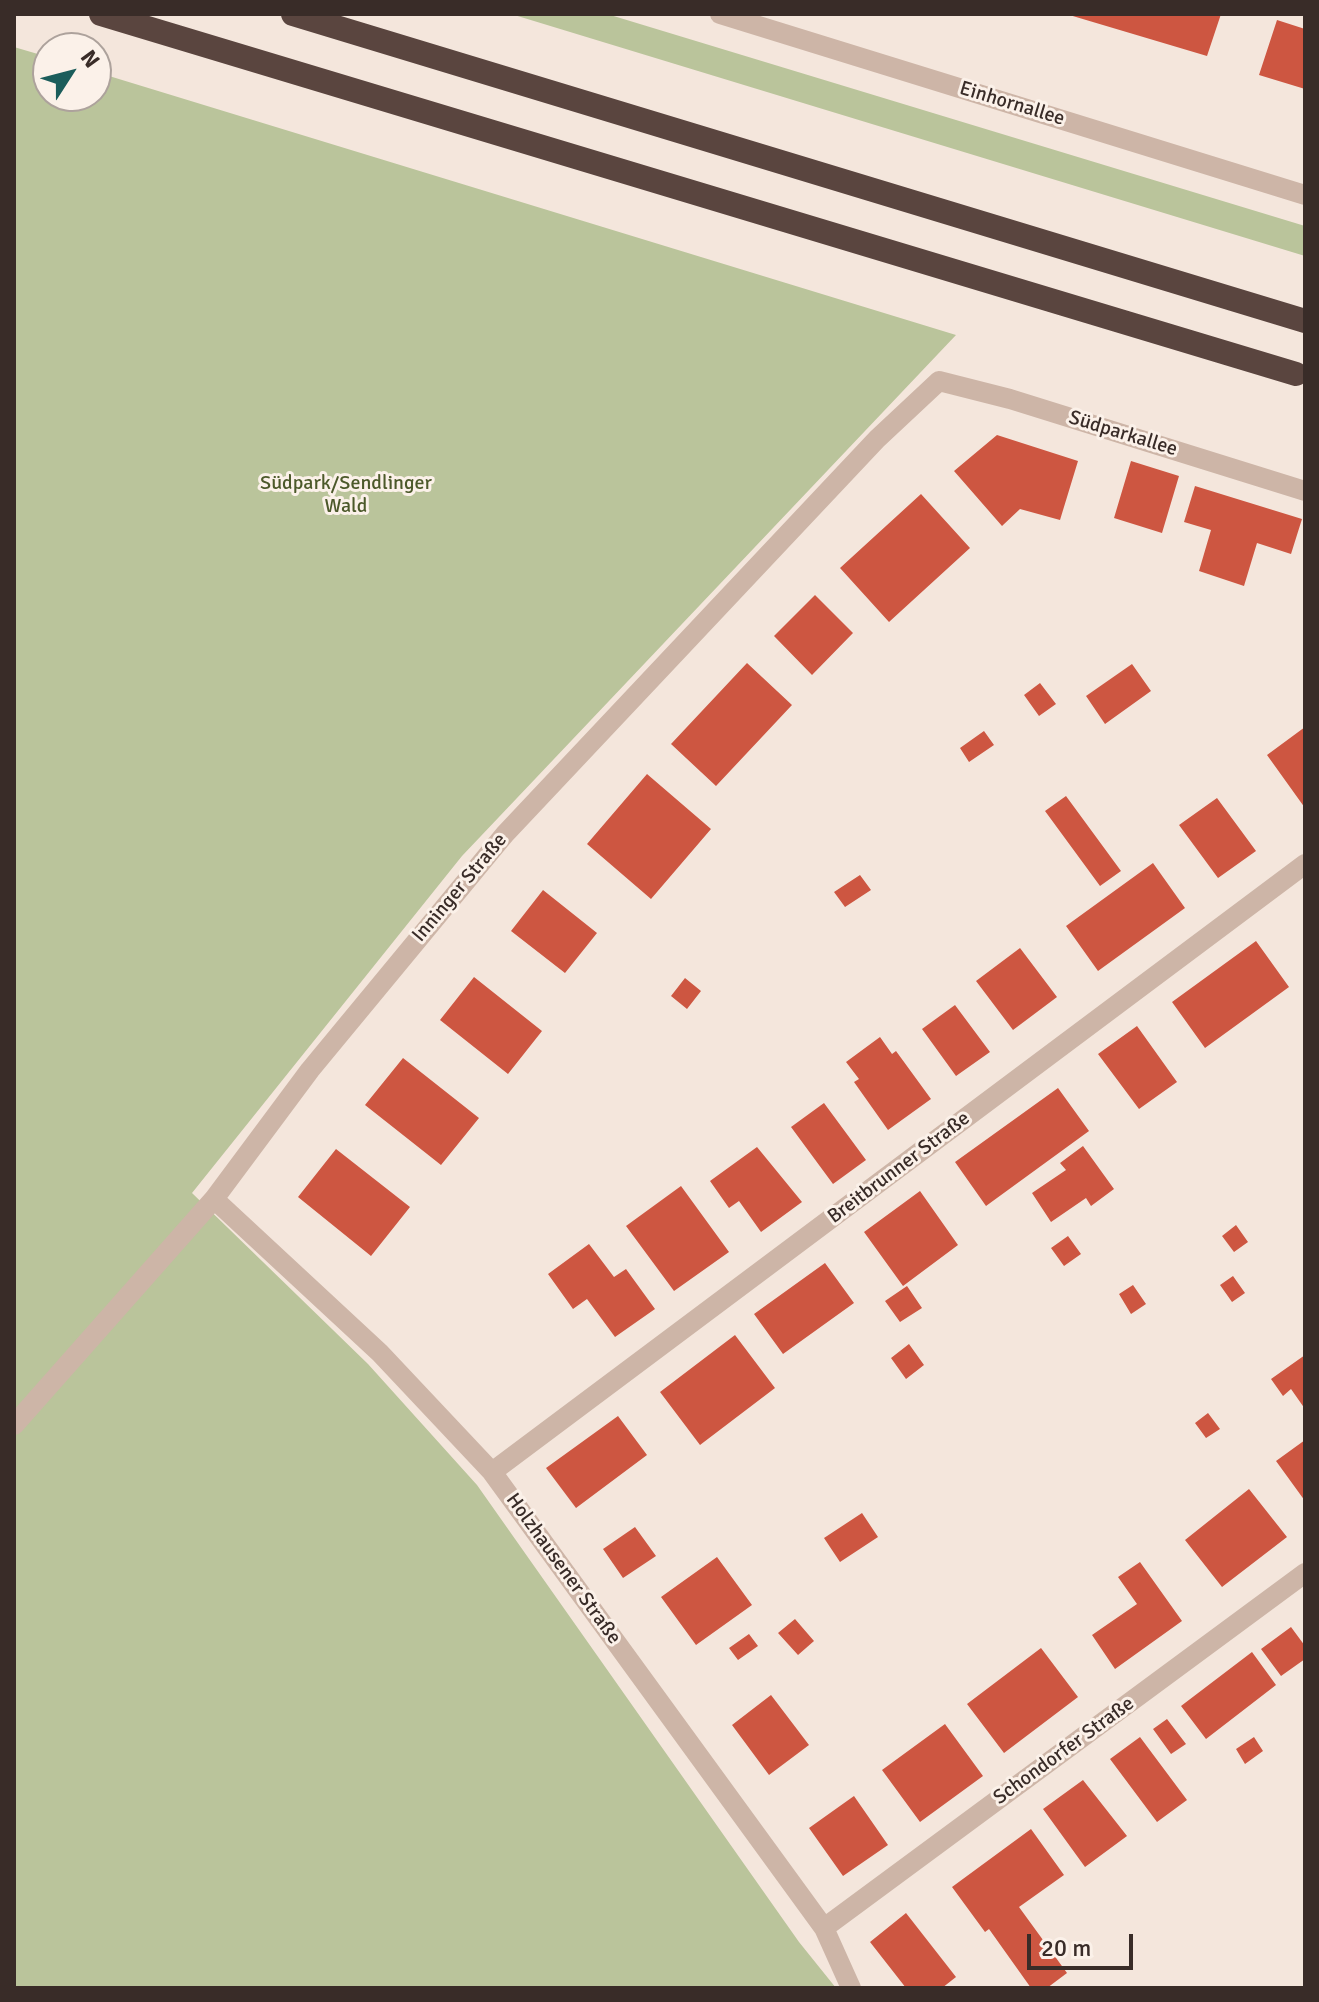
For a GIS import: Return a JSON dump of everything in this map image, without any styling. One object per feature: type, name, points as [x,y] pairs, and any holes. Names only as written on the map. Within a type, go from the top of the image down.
[{"type":"highway","points":[[101,14],[1296,374]]},
{"type":"highway","points":[[293,14],[1305,321]]},
{"type":"street","name":"Einhornallee","points":[[720,14],[1305,195]]},
{"type":"street","name":"Südparkallee","points":[[939,381],[1010,399],[1305,491]]},
{"type":"street","name":"Inninger Straße","points":[[14,1425],[214,1199],[310,1070],[505,834],[877,439],[939,381]]},
{"type":"street","name":"Breitbrunner Straße","points":[[492,1472],[1305,864]]},
{"type":"street","name":"Holzhausener Straße","points":[[214,1199],[380,1353],[492,1472],[824,1928],[851,1988]]},
{"type":"street","name":"Schondorfer Straße","points":[[824,1928],[1305,1573]]},
{"type":"green space","points":[[511,14],[607,14],[1305,226],[1305,256]]},
{"type":"green space","name":"Südpark/Sendlinger Wald","points":[[14,47],[32,52],[32,112],[112,112],[112,77],[956,335],[462,856],[192,1193],[368,1364],[477,1485],[799,1942],[836,1988],[14,1988]]},
{"type":"building","points":[[1066,14],[1221,14],[1207,56]]},
{"type":"building","points":[[1277,20],[1305,29],[1305,89],[1259,75]]},
{"type":"building","points":[[997,435],[1078,461],[1060,520],[1020,509],[1002,526],[954,471]]},
{"type":"building","points":[[1131,461],[1179,476],[1162,533],[1114,518]]},
{"type":"building","points":[[1195,486],[1302,519],[1291,554],[1257,543],[1244,586],[1199,571],[1211,530],[1184,522]]},
{"type":"building","points":[[921,494],[970,548],[889,622],[840,568]]},
{"type":"building","points":[[815,595],[853,633],[812,675],[774,636]]},
{"type":"building","points":[[747,663],[792,705],[716,786],[671,744]]},
{"type":"building","points":[[1132,664],[1151,691],[1105,724],[1086,696]]},
{"type":"building","points":[[1040,683],[1056,704],[1039,716],[1024,695]]},
{"type":"building","points":[[1305,727],[1305,808],[1267,755]]},
{"type":"building","points":[[984,731],[994,745],[969,762],[960,748]]},
{"type":"building","points":[[647,774],[711,829],[651,899],[587,844]]},
{"type":"building","points":[[1066,796],[1121,871],[1100,886],[1045,811]]},
{"type":"building","points":[[1217,798],[1256,851],[1218,878],[1179,825]]},
{"type":"building","points":[[1153,863],[1185,908],[1098,971],[1066,926]]},
{"type":"building","points":[[860,875],[871,890],[845,907],[834,892]]},
{"type":"building","points":[[543,890],[597,933],[565,973],[511,931]]},
{"type":"building","points":[[1256,941],[1289,987],[1205,1048],[1172,1002]]},
{"type":"building","points":[[1020,948],[1057,997],[1013,1030],[976,981]]},
{"type":"building","points":[[474,977],[542,1031],[508,1074],[440,1020]]},
{"type":"building","points":[[685,978],[701,991],[687,1009],[671,996]]},
{"type":"building","points":[[955,1005],[990,1052],[956,1076],[922,1029]]},
{"type":"building","points":[[1137,1026],[1177,1082],[1139,1109],[1098,1054]]},
{"type":"building","points":[[880,1037],[892,1054],[896,1051],[931,1099],[888,1130],[854,1082],[859,1079],[846,1062]]},
{"type":"building","points":[[403,1058],[479,1118],[441,1165],[365,1105]]},
{"type":"building","points":[[1058,1088],[1089,1131],[986,1206],[955,1162]]},
{"type":"building","points":[[824,1103],[866,1160],[833,1184],[791,1127]]},
{"type":"building","points":[[1083,1146],[1114,1189],[1091,1206],[1086,1198],[1051,1222],[1032,1193],[1066,1170],[1060,1163]]},
{"type":"building","points":[[757,1147],[802,1202],[761,1232],[739,1201],[729,1208],[710,1181]]},
{"type":"building","points":[[336,1149],[410,1207],[371,1256],[298,1197]]},
{"type":"building","points":[[681,1186],[729,1252],[674,1291],[626,1226]]},
{"type":"building","points":[[920,1191],[958,1245],[903,1286],[864,1232]]},
{"type":"building","points":[[1236,1225],[1248,1242],[1234,1252],[1222,1236]]},
{"type":"building","points":[[1068,1236],[1081,1254],[1064,1266],[1051,1248]]},
{"type":"building","points":[[589,1244],[614,1277],[626,1269],[655,1309],[615,1337],[587,1299],[573,1309],[548,1274]]},
{"type":"building","points":[[825,1263],[854,1303],[783,1354],[754,1314]]},
{"type":"building","points":[[1233,1276],[1245,1293],[1232,1302],[1220,1285]]},
{"type":"building","points":[[1133,1285],[1146,1304],[1131,1314],[1119,1294]]},
{"type":"building","points":[[907,1286],[922,1308],[900,1322],[885,1301]]},
{"type":"building","points":[[735,1335],[775,1388],[700,1445],[660,1392]]},
{"type":"building","points":[[909,1344],[924,1365],[906,1379],[891,1358]]},
{"type":"building","points":[[1305,1355],[1305,1409],[1291,1389],[1283,1396],[1271,1379]]},
{"type":"building","points":[[1208,1413],[1220,1429],[1206,1438],[1195,1423]]},
{"type":"building","points":[[618,1416],[647,1455],[576,1508],[546,1468]]},
{"type":"building","points":[[1305,1440],[1305,1501],[1276,1461]]},
{"type":"building","points":[[1249,1489],[1287,1537],[1222,1587],[1185,1540]]},
{"type":"building","points":[[862,1513],[878,1537],[840,1562],[824,1538]]},
{"type":"building","points":[[635,1527],[656,1556],[623,1578],[603,1549]]},
{"type":"building","points":[[717,1557],[752,1605],[696,1645],[661,1597]]},
{"type":"building","points":[[1140,1562],[1182,1621],[1115,1669],[1092,1635],[1137,1604],[1118,1577]]},
{"type":"building","points":[[795,1619],[814,1641],[798,1655],[778,1633]]},
{"type":"building","points":[[1291,1627],[1305,1646],[1305,1659],[1281,1676],[1261,1649]]},
{"type":"building","points":[[749,1634],[758,1646],[738,1660],[729,1648]]},
{"type":"building","points":[[1041,1648],[1078,1697],[1004,1753],[967,1704]]},
{"type":"building","points":[[1252,1652],[1276,1685],[1206,1739],[1181,1706]]},
{"type":"building","points":[[771,1695],[809,1745],[769,1775],[732,1725]]},
{"type":"building","points":[[1167,1719],[1186,1744],[1171,1754],[1153,1729]]},
{"type":"building","points":[[945,1724],[983,1776],[920,1822],[882,1770]]},
{"type":"building","points":[[1140,1737],[1187,1800],[1157,1822],[1110,1759]]},
{"type":"building","points":[[1254,1737],[1263,1751],[1245,1764],[1236,1749]]},
{"type":"building","points":[[1083,1780],[1127,1836],[1085,1867],[1043,1809]]},
{"type":"building","points":[[854,1796],[888,1845],[843,1876],[809,1828]]},
{"type":"building","points":[[1031,1829],[1064,1875],[1019,1907],[1067,1973],[1047,1988],[1031,1988],[989,1929],[985,1932],[952,1887]]},
{"type":"building","points":[[906,1913],[956,1977],[942,1988],[906,1988],[870,1942]]}]
